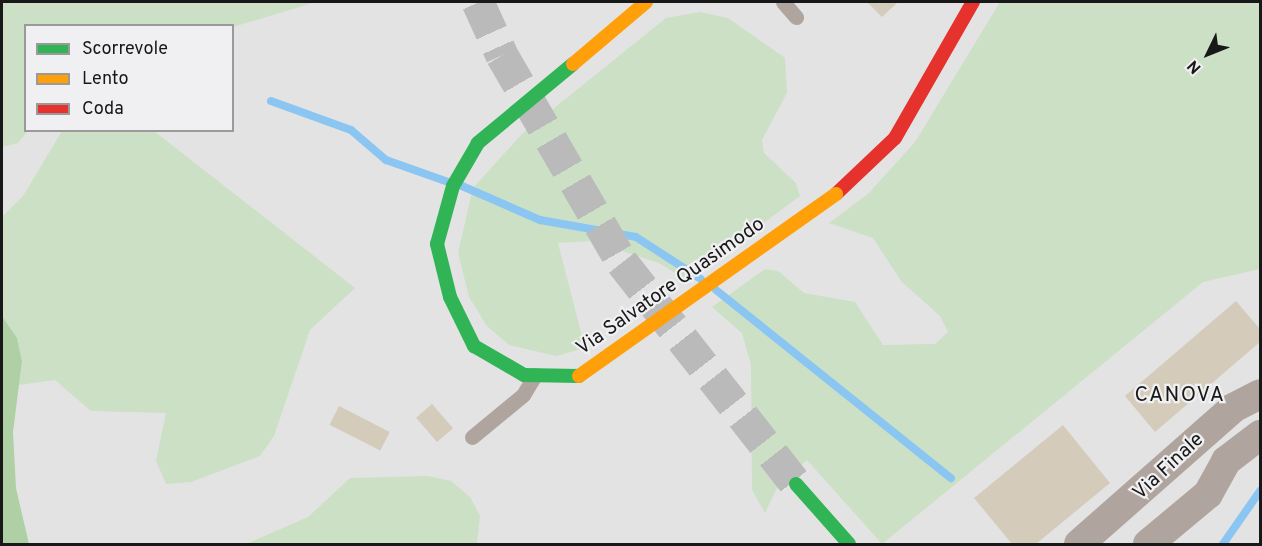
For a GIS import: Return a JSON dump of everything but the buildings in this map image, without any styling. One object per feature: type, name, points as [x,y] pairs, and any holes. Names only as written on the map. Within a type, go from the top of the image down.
[{"type":"main road","name":"Via Salvatore Quasimodo","points":[[647,3],[543,93],[478,143],[453,186],[437,244],[450,297],[474,346],[524,375],[579,376],[836,194],[895,138],[973,2]]},
{"type":"main road","points":[[796,484],[849,544]]},
{"type":"street","name":"Via Finale","points":[[1079,544],[1233,408],[1260,393]]},
{"type":"street","points":[[1148,544],[1185,516],[1208,494],[1226,461],[1260,435]]},
{"type":"street","points":[[1162,544],[1185,516]]},
{"type":"lane","points":[[783,2],[796,17]]},
{"type":"lane","points":[[472,437],[523,395],[535,375]]},
{"type":"green space","points":[[2,2],[316,2],[234,27],[234,24],[24,24],[24,132],[27,132],[18,143],[2,147]]},
{"type":"green space","points":[[1000,2],[1260,2],[1260,269],[1203,282],[882,544],[807,460],[779,484],[765,513],[752,490],[751,365],[742,333],[712,307],[765,269],[778,271],[804,293],[855,302],[883,345],[935,344],[948,332],[940,316],[901,281],[873,238],[829,223],[869,193],[915,142]]},
{"type":"green space","points":[[700,12],[728,18],[785,58],[787,93],[762,140],[764,153],[796,183],[800,196],[686,280],[659,263],[591,241],[558,243],[585,348],[556,356],[509,345],[487,326],[469,297],[458,253],[473,188],[522,134],[666,18]]},
{"type":"green space","points":[[61,132],[155,132],[355,288],[310,330],[274,436],[260,456],[191,482],[166,484],[156,461],[166,413],[91,411],[55,380],[19,385],[22,361],[17,338],[2,316],[2,217],[23,196]]},
{"type":"green space","points":[[2,316],[17,338],[22,361],[13,432],[16,488],[29,544],[2,544]]},
{"type":"green space","points":[[428,476],[451,481],[470,497],[480,516],[477,544],[246,544],[308,517],[350,478]]},
{"type":"waterway","points":[[271,101],[351,130],[386,160],[448,182]]},
{"type":"waterway","points":[[462,186],[540,220],[636,237],[701,279]]},
{"type":"waterway","points":[[716,290],[951,478]]},
{"type":"waterway","points":[[1223,544],[1260,491]]},
{"type":"tunnel","points":[[478,2],[502,55],[622,262],[796,484]]},
{"type":"traffic: fast","points":[[573,64],[478,143],[453,186],[437,244],[450,297],[474,346],[524,375],[579,376]]},
{"type":"traffic: fast","points":[[796,484],[849,544]]},
{"type":"traffic: slow","points":[[573,64],[646,2]]},
{"type":"traffic: slow","points":[[579,376],[836,194]]},
{"type":"traffic: jam","points":[[836,194],[895,138],[973,2]]},
{"type":"district","name":"CANOVA","points":[[1180,396]]}]
